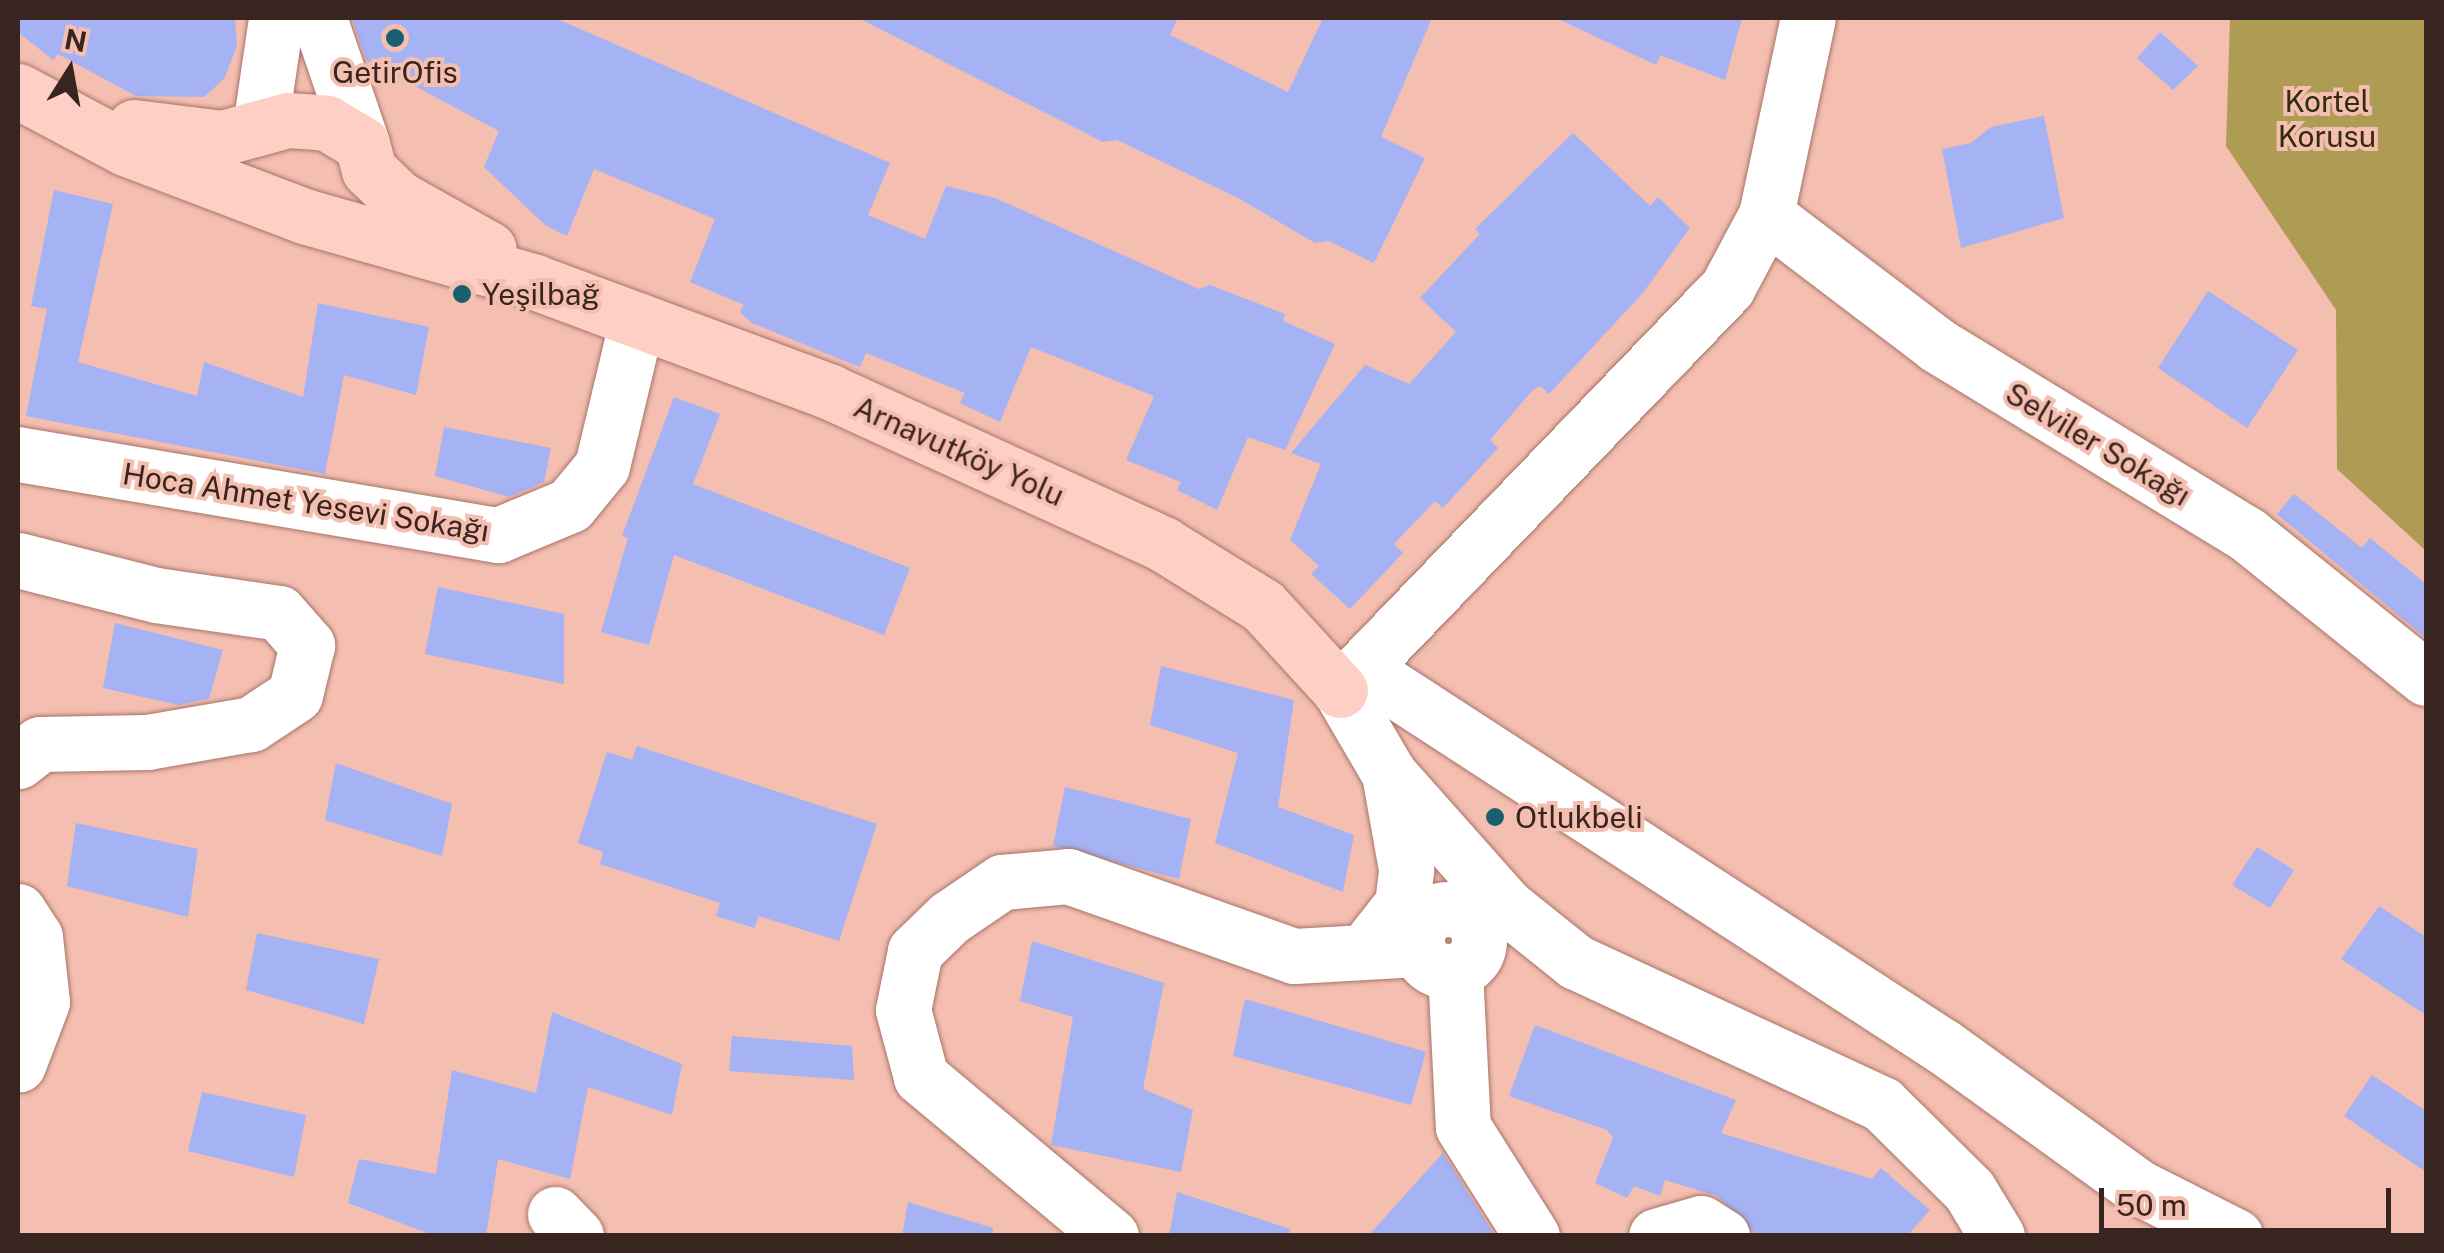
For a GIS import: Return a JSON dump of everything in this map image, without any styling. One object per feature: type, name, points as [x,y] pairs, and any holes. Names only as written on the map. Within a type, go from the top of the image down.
[{"type":"main road","points":[[38,101],[173,136],[222,138],[260,127],[327,123],[444,229],[515,262],[536,282]]},
{"type":"main road","points":[[38,101],[125,148],[265,201],[536,282]]},
{"type":"main road","points":[[260,127],[253,179],[265,201]]},
{"type":"main road","points":[[321,220],[353,201],[366,157]]},
{"type":"main road","name":"Arnavutköy Yolu","points":[[536,282],[830,392],[1163,544],[1263,606],[1350,679]]},
{"type":"street","points":[[260,127],[276,18]]},
{"type":"street","points":[[319,18],[366,157]]},
{"type":"street","points":[[1350,679],[1727,288],[1766,215],[1808,18]]},
{"type":"street","name":"Selviler Sokağı","points":[[1766,215],[1937,346],[2248,535],[2426,678]]},
{"type":"street","name":"Hoca Ahmet Yesevi Sokağı","points":[[18,454],[498,534],[570,505],[602,466],[636,320]]},
{"type":"street","points":[[18,560],[156,595],[278,613],[307,646],[295,695],[251,724],[147,742],[40,744],[18,761]]},
{"type":"street","points":[[1350,679],[1389,774],[1469,919],[1576,962],[1882,1104],[1968,1190],[1997,1236]]},
{"type":"street","points":[[1350,679],[1469,919],[1464,1126],[1532,1236]]},
{"type":"street","points":[[1350,679],[1944,1046],[2138,1186],[2234,1236]]},
{"type":"street","points":[[1364,952],[1402,904],[1406,869],[1389,774]]},
{"type":"street","points":[[1111,1236],[921,1077],[903,1010],[915,952],[1002,882],[1068,876],[1294,956],[1364,952],[1469,919]]},
{"type":"street","points":[[18,911],[35,936],[42,1002],[18,1065]]},
{"type":"street","points":[[1656,1236],[1701,1223],[1722,1236]]},
{"type":"green space","name":"Kortel Korusu","points":[[2230,18],[2426,18],[2426,551],[2337,469],[2336,310],[2226,146]]},
{"type":"building","points":[[18,18],[235,18],[237,46],[224,79],[204,97],[136,96],[58,54],[53,60],[18,32]]},
{"type":"building","points":[[352,18],[557,19],[890,163],[868,215],[925,239],[946,186],[995,198],[1199,289],[1210,285],[1285,314],[1283,321],[1335,344],[1285,450],[1248,437],[1217,510],[1177,490],[1181,482],[1126,460],[1154,396],[1031,347],[1000,422],[960,403],[965,393],[866,353],[860,367],[825,353],[752,323],[740,312],[744,305],[690,282],[715,219],[594,169],[567,236],[545,225],[484,167],[499,131],[366,60]]},
{"type":"building","points":[[858,18],[1178,18],[1170,35],[1288,92],[1323,18],[1432,18],[1381,137],[1425,158],[1374,263],[1329,241],[1315,243],[1238,198],[1117,140],[1103,142]]},
{"type":"building","points":[[1556,18],[1742,18],[1725,80],[1660,55],[1656,65]]},
{"type":"building","points":[[2160,32],[2198,66],[2173,90],[2137,58]]},
{"type":"building","points":[[2044,116],[2064,218],[1961,248],[1942,149],[1971,143],[1991,127]]},
{"type":"building","points":[[1573,133],[1650,206],[1658,197],[1690,228],[1642,294],[1549,394],[1540,386],[1532,391],[1490,440],[1498,448],[1443,508],[1435,501],[1394,544],[1403,553],[1350,609],[1311,574],[1319,566],[1290,540],[1321,464],[1291,453],[1365,365],[1409,384],[1456,332],[1420,298],[1480,234],[1475,229]]},
{"type":"building","points":[[54,190],[113,204],[78,362],[197,396],[204,362],[303,397],[318,303],[429,327],[416,395],[344,375],[325,474],[26,416],[47,309],[31,306]]},
{"type":"building","points":[[2208,291],[2298,350],[2247,428],[2158,368]]},
{"type":"building","points":[[674,397],[720,414],[693,484],[910,568],[884,635],[674,555],[649,645],[601,632],[628,538],[622,536]]},
{"type":"building","points":[[444,427],[551,448],[544,482],[509,497],[435,476]]},
{"type":"building","points":[[2294,494],[2362,548],[2370,538],[2426,584],[2426,638],[2277,514]]},
{"type":"building","points":[[438,587],[564,614],[564,684],[425,654]]},
{"type":"building","points":[[115,623],[223,650],[209,699],[179,705],[103,688]]},
{"type":"building","points":[[1161,666],[1294,700],[1278,807],[1354,835],[1343,892],[1215,843],[1238,753],[1150,725]]},
{"type":"building","points":[[637,746],[877,824],[839,941],[759,916],[754,928],[716,916],[720,903],[600,864],[603,852],[578,843],[607,752],[632,760]]},
{"type":"building","points":[[336,763],[452,804],[442,856],[325,820]]},
{"type":"building","points":[[1065,787],[1191,819],[1179,879],[1053,846]]},
{"type":"building","points":[[76,823],[198,849],[188,917],[67,886]]},
{"type":"building","points":[[2257,847],[2294,870],[2270,908],[2232,885]]},
{"type":"building","points":[[2379,906],[2426,937],[2426,1015],[2341,959]]},
{"type":"building","points":[[257,933],[379,959],[364,1024],[246,990]]},
{"type":"building","points":[[1032,941],[1164,983],[1143,1089],[1193,1110],[1181,1172],[1051,1145],[1073,1017],[1020,1001]]},
{"type":"building","points":[[1245,999],[1426,1052],[1411,1105],[1233,1056]]},
{"type":"building","points":[[552,1012],[682,1064],[672,1115],[588,1087],[570,1179],[498,1159],[486,1236],[435,1236],[348,1203],[359,1159],[436,1174],[452,1070],[536,1093]]},
{"type":"building","points":[[1535,1025],[1736,1100],[1721,1133],[1872,1179],[1881,1168],[1930,1210],[1907,1236],[1757,1236],[1717,1196],[1665,1180],[1660,1196],[1634,1186],[1627,1198],[1595,1183],[1613,1138],[1607,1130],[1509,1096]]},
{"type":"building","points":[[732,1036],[852,1046],[854,1080],[729,1071]]},
{"type":"building","points":[[2372,1075],[2426,1111],[2426,1172],[2344,1116]]},
{"type":"building","points":[[202,1092],[306,1115],[294,1177],[188,1151]]},
{"type":"building","points":[[1443,1153],[1495,1236],[1368,1236],[1422,1176]]},
{"type":"building","points":[[1177,1192],[1290,1229],[1289,1236],[1169,1236]]},
{"type":"building","points":[[908,1202],[993,1228],[992,1236],[902,1236]]},
{"type":"place","name":"GetirOfis","points":[[395,38]]},
{"type":"place","name":"Yeşilbağ","points":[[462,294]]},
{"type":"place","name":"Otlukbeli","points":[[1495,817]]}]
